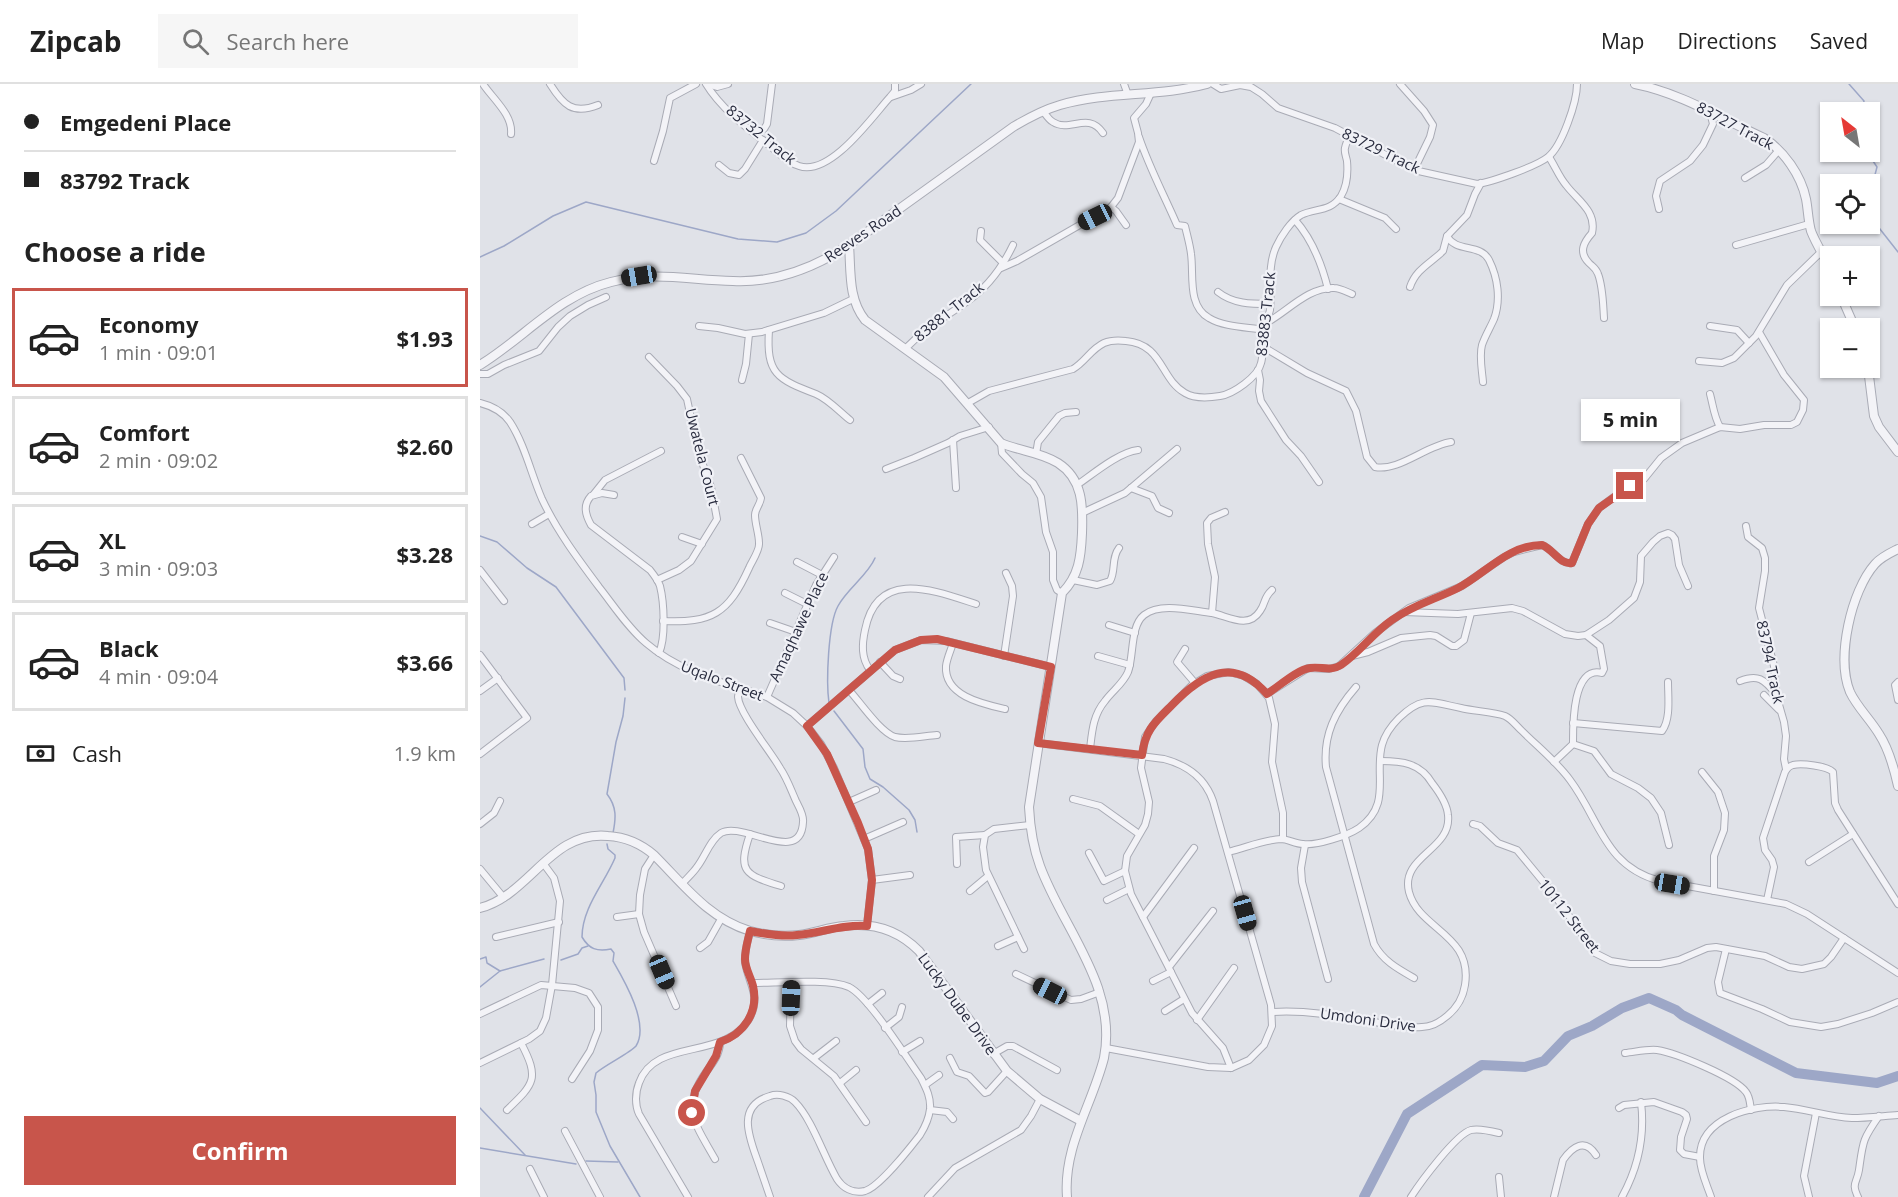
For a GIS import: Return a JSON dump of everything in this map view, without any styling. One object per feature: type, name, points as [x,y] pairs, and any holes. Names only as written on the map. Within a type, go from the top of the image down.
[{"type":"street","points":[[483,84],[507,116],[512,129],[511,134]]},
{"type":"street","points":[[550,84],[561,100],[571,107],[583,110],[598,105]]},
{"type":"street","points":[[654,161],[670,98],[696,84]]},
{"type":"street","points":[[706,84],[717,87],[728,84]]},
{"type":"street","name":"83732 Track","points":[[706,84],[717,99],[763,140],[798,166],[810,167],[832,157],[849,144],[895,91],[895,84]]},
{"type":"street","points":[[751,130],[764,129],[767,124],[772,84]]},
{"type":"street","points":[[890,97],[921,84]]},
{"type":"street","points":[[1124,84],[1128,95]]},
{"type":"street","name":"Reeves Road","points":[[480,365],[565,302],[604,284],[639,276],[661,275],[734,281],[762,280],[783,277],[812,267],[849,245],[1013,127],[1043,111],[1077,101],[1180,90],[1207,84]]},
{"type":"street","name":"83729 Track","points":[[1213,84],[1221,89],[1251,85],[1278,108],[1350,135],[1414,170],[1473,183],[1481,183],[1549,157]]},
{"type":"street","points":[[1400,84],[1433,125],[1430,137],[1414,170]]},
{"type":"street","points":[[1577,84],[1576,101],[1572,113],[1549,157],[1566,185],[1593,219],[1592,233],[1584,241],[1583,246],[1587,260],[1598,274],[1604,318]]},
{"type":"street","name":"83727 Track","points":[[1635,84],[1673,94],[1764,138],[1779,150],[1801,184],[1809,224],[1820,250]]},
{"type":"street","points":[[1151,93],[1143,108],[1134,118],[1148,165],[1177,225],[1185,226],[1191,252],[1194,299],[1206,317],[1265,327],[1294,303],[1328,289],[1336,288],[1352,294]]},
{"type":"street","points":[[1043,111],[1056,124],[1085,122],[1095,124],[1103,133]]},
{"type":"street","points":[[1659,209],[1656,196],[1660,181],[1685,165],[1698,153],[1713,124],[1709,111]]},
{"type":"street","points":[[1328,289],[1321,264],[1295,220],[1303,214],[1325,209],[1339,199],[1347,178],[1345,149],[1350,135]]},
{"type":"street","points":[[981,231],[980,240],[1002,266],[1017,261],[1111,207],[1118,198],[1139,137]]},
{"type":"street","points":[[719,165],[729,173],[739,175],[763,140]]},
{"type":"street","points":[[1745,178],[1766,165],[1779,150]]},
{"type":"street","points":[[1410,287],[1414,276],[1443,251],[1447,236],[1467,215],[1481,183]]},
{"type":"street","points":[[1339,199],[1385,218],[1396,229]]},
{"type":"street","points":[[1111,207],[1126,225]]},
{"type":"street","name":"83883 Track","points":[[968,403],[989,391],[1073,369],[1100,345],[1114,340],[1129,341],[1151,351],[1179,389],[1196,397],[1231,393],[1258,370],[1261,363],[1270,304],[1273,257],[1278,243],[1295,220]]},
{"type":"street","points":[[1736,245],[1809,224]]},
{"type":"street","points":[[1447,236],[1452,243],[1484,254],[1496,280],[1497,308],[1481,351],[1483,382]]},
{"type":"street","points":[[849,245],[854,298],[857,309],[868,324],[944,377],[989,427],[1001,443],[1002,453],[1033,483],[1041,497],[1046,532],[1053,552],[1053,580],[1057,590],[1062,593]]},
{"type":"street","name":"83881 Track","points":[[905,349],[932,326],[972,298],[1002,266],[1013,245]]},
{"type":"street","points":[[1699,360],[1717,363],[1734,358],[1759,332],[1784,290],[1820,253]]},
{"type":"street","points":[[1218,292],[1229,299],[1245,303],[1270,304]]},
{"type":"street","points":[[480,374],[488,374],[539,351],[570,316],[606,297]]},
{"type":"street","points":[[699,326],[749,334],[824,313],[854,298]]},
{"type":"street","points":[[1710,326],[1737,330],[1749,343]]},
{"type":"street","points":[[769,330],[768,355],[778,374],[807,392],[818,395],[850,420]]},
{"type":"street","points":[[1267,694],[1305,669],[1335,668],[1403,612],[1462,586],[1504,557],[1523,548],[1545,546],[1563,562],[1572,563],[1588,524],[1601,505],[1644,479],[1661,458],[1673,448],[1720,427],[1740,429],[1791,424],[1800,420],[1805,405],[1804,400],[1784,375],[1759,332]]},
{"type":"street","points":[[742,380],[747,364],[749,334]]},
{"type":"street","points":[[1262,346],[1307,373],[1346,391],[1356,411],[1367,457],[1375,467],[1386,468],[1438,444],[1451,442]]},
{"type":"street","name":"Uwatela Court","points":[[649,357],[687,399],[698,451],[711,487],[717,519],[695,556],[687,564],[657,580]]},
{"type":"street","points":[[1258,370],[1261,401],[1271,413],[1286,440],[1301,456],[1319,482]]},
{"type":"street","points":[[1869,378],[1874,417],[1898,452]]},
{"type":"street","points":[[1710,394],[1720,427]]},
{"type":"street","name":"Uqalo Street","points":[[480,403],[498,410],[509,421],[518,437],[549,514],[566,543],[620,614],[645,642],[695,674],[767,697],[793,713],[807,726],[827,754],[868,849],[872,880],[867,926]]},
{"type":"street","points":[[1036,454],[1038,442],[1059,416],[1076,412]]},
{"type":"street","points":[[886,469],[960,436],[989,427]]},
{"type":"street","points":[[953,440],[956,488]]},
{"type":"street","points":[[1001,443],[1058,463],[1070,473],[1077,484],[1082,500],[1080,561],[1073,580],[1062,593],[1030,794],[1030,825],[1040,868],[1093,974],[1106,1019],[1106,1048],[1101,1068],[1081,1120],[1068,1167],[1066,1197]]},
{"type":"street","points":[[1083,513],[1121,496],[1177,449]]},
{"type":"street","points":[[1077,484],[1108,464],[1138,450]]},
{"type":"street","points":[[659,652],[663,641],[663,621],[662,596],[657,580],[650,570],[591,525],[585,507],[589,498],[605,480],[661,451]]},
{"type":"street","points":[[663,621],[695,621],[713,614],[731,600],[745,576],[760,544],[755,513],[761,498],[741,458]]},
{"type":"street","points":[[1131,488],[1152,496],[1158,508],[1169,513]]},
{"type":"street","points":[[593,495],[602,493],[614,495]]},
{"type":"street","points":[[1212,614],[1215,577],[1208,544],[1207,523],[1225,512]]},
{"type":"street","points":[[532,524],[549,514]]},
{"type":"street","name":"83794 Track","points":[[1746,526],[1748,537],[1760,546],[1765,558],[1759,608],[1774,666],[1776,694],[1786,736],[1784,759],[1786,769],[1763,838],[1765,850],[1774,867],[1767,900]]},
{"type":"street","points":[[1403,612],[1471,613],[1506,608],[1518,609],[1565,634],[1586,635],[1609,620],[1634,598],[1640,582],[1641,556],[1653,542],[1665,533],[1670,533],[1676,539],[1679,565],[1688,586]]},
{"type":"street","points":[[682,537],[702,544]]},
{"type":"street","points":[[1073,580],[1097,585],[1110,581],[1114,558],[1119,548]]},
{"type":"street","points":[[1898,549],[1882,558],[1869,571],[1857,593],[1846,635],[1849,687],[1854,699],[1893,754],[1898,786]]},
{"type":"street","name":"Amaqhawe Place","points":[[767,697],[807,604],[834,557]]},
{"type":"street","points":[[797,562],[822,575]]},
{"type":"street","points":[[480,570],[504,601]]},
{"type":"street","points":[[1005,656],[1014,596],[1006,573]]},
{"type":"street","points":[[870,670],[862,651],[864,631],[871,609],[887,593],[901,588],[914,588],[976,604]]},
{"type":"street","points":[[1090,749],[1098,711],[1124,679],[1130,665],[1140,618],[1154,610],[1167,609],[1212,614],[1237,622],[1247,621],[1259,613],[1264,598],[1272,590]]},
{"type":"street","points":[[785,593],[807,604]]},
{"type":"street","points":[[1351,656],[1368,652],[1401,638],[1430,635],[1456,646],[1464,640],[1471,613]]},
{"type":"street","points":[[770,623],[796,632]]},
{"type":"street","points":[[1109,625],[1135,633]]},
{"type":"street","points":[[1554,762],[1573,744],[1574,706],[1581,684],[1591,674],[1602,673],[1604,669],[1600,646],[1586,635]]},
{"type":"street","points":[[807,726],[870,670],[895,650],[908,644],[928,640],[953,643],[1051,667]]},
{"type":"street","points":[[953,643],[946,666],[952,684],[976,702],[1005,709]]},
{"type":"street","points":[[1185,649],[1177,662],[1195,683]]},
{"type":"street","points":[[480,654],[527,718],[480,754]]},
{"type":"street","points":[[1098,656],[1130,665]]},
{"type":"street","points":[[880,662],[893,676],[900,679]]},
{"type":"street","points":[[1231,1068],[1220,1044],[1197,1020],[1184,999],[1129,889],[1125,871],[1127,856],[1147,819],[1149,808],[1141,768],[1144,742],[1151,726],[1195,683],[1214,674],[1229,672],[1250,679],[1267,694],[1274,714],[1272,762],[1283,813],[1283,839]]},
{"type":"street","points":[[1740,681],[1750,677],[1758,678],[1768,684],[1776,694]]},
{"type":"street","points":[[480,691],[498,678]]},
{"type":"street","points":[[1573,723],[1662,731],[1667,718],[1668,682]]},
{"type":"street","points":[[1898,682],[1895,685],[1898,700]]},
{"type":"street","points":[[1356,687],[1332,719],[1326,750],[1326,767],[1374,944],[1388,962],[1414,978]]},
{"type":"street","points":[[682,884],[696,869],[718,836],[731,830],[785,843],[799,835],[804,821],[784,774],[753,729],[740,704],[738,696],[741,688]]},
{"type":"street","points":[[849,690],[883,729],[892,735],[902,737],[937,735]]},
{"type":"street","points":[[1764,695],[1781,713]]},
{"type":"street","points":[[1228,852],[1283,839],[1305,845],[1344,835],[1364,824],[1376,807],[1381,792],[1382,744],[1393,724],[1412,706],[1431,702],[1506,717],[1567,776],[1610,849],[1630,868],[1660,882],[1767,900],[1797,908],[1898,973]]},
{"type":"street","points":[[1038,743],[1164,759],[1192,771],[1202,782],[1211,796],[1273,1012],[1271,1032],[1261,1050],[1244,1064],[1231,1068],[1208,1067],[1106,1048]]},
{"type":"street","points":[[1573,744],[1591,749],[1611,774],[1642,790],[1656,803],[1664,819],[1670,845]]},
{"type":"street","name":"Umdoni Drive","points":[[1273,1012],[1312,1012],[1422,1028],[1447,1017],[1462,998],[1466,971],[1460,952],[1449,937],[1418,909],[1410,896],[1408,884],[1415,863],[1435,846],[1444,834],[1448,822],[1447,808],[1429,778],[1420,769],[1406,763],[1381,761]]},
{"type":"street","points":[[1786,769],[1795,765],[1823,767],[1831,770],[1834,776],[1836,806],[1898,904]]},
{"type":"street","points":[[1702,772],[1718,792],[1725,813],[1724,830],[1714,856],[1714,891]]},
{"type":"street","points":[[849,802],[876,790]]},
{"type":"street","points":[[1073,800],[1100,806],[1139,834]]},
{"type":"street","points":[[480,824],[494,813],[500,801]]},
{"type":"street","points":[[864,839],[903,822]]},
{"type":"street","name":"10112 Street","points":[[1473,824],[1480,826],[1498,843],[1516,850],[1555,896],[1591,949],[1603,958],[1630,964],[1660,964],[1686,958],[1707,948],[1716,947],[1770,957],[1788,967],[1802,969],[1814,968],[1827,962],[1844,938]]},
{"type":"street","points":[[957,864],[956,837],[985,836],[994,829],[1030,825]]},
{"type":"street","points":[[750,834],[743,857],[746,870],[756,878],[781,886]]},
{"type":"street","points":[[1809,861],[1853,834]]},
{"type":"street","name":"Lucky Dube Drive","points":[[480,908],[504,898],[569,843],[584,837],[601,835],[629,840],[654,855],[704,907],[721,919],[750,931],[789,936],[843,926],[867,926],[893,933],[911,943],[919,951],[1007,1071],[1040,1099],[1081,1120]]},
{"type":"street","points":[[985,836],[983,857],[988,876],[1024,949]]},
{"type":"street","points":[[1305,845],[1301,868],[1302,882],[1328,979]]},
{"type":"street","points":[[1143,917],[1194,848]]},
{"type":"street","points":[[1089,853],[1104,881],[1125,871]]},
{"type":"street","points":[[654,855],[645,869],[639,914],[644,932],[676,1006]]},
{"type":"street","points":[[480,1063],[535,1035],[548,1012],[560,895],[551,873],[543,863]]},
{"type":"street","points":[[480,869],[504,898]]},
{"type":"street","points":[[872,880],[910,875]]},
{"type":"street","points":[[970,891],[988,876]]},
{"type":"street","points":[[1107,900],[1129,889]]},
{"type":"street","points":[[1153,981],[1170,970],[1213,911]]},
{"type":"street","points":[[617,917],[639,914]]},
{"type":"street","points":[[700,948],[708,942],[721,919]]},
{"type":"street","points":[[496,937],[559,922]]},
{"type":"street","points":[[688,1197],[639,1114],[636,1103],[637,1088],[647,1069],[661,1059],[733,1037],[750,1018],[754,999],[745,956],[750,931]]},
{"type":"street","points":[[998,946],[1018,937]]},
{"type":"street","points":[[1726,949],[1718,982],[1720,993],[1790,1022],[1829,1027],[1898,1002]]},
{"type":"street","points":[[1197,1020],[1234,968]]},
{"type":"street","points":[[1016,974],[1071,1000],[1100,992]]},
{"type":"street","points":[[752,983],[840,984],[852,988],[868,1004],[902,1052],[925,1085],[929,1098],[930,1110],[920,1135],[884,1178],[867,1190],[857,1192],[845,1187],[837,1179],[805,1116],[792,1099],[780,1095],[762,1098],[751,1111],[748,1128],[770,1197]]},
{"type":"street","points":[[791,983],[791,1032],[798,1045],[829,1070],[866,1122]]},
{"type":"street","points":[[480,1014],[537,986],[552,985],[584,991],[592,997],[598,1007],[599,1023],[596,1039],[572,1079]]},
{"type":"street","points":[[868,1004],[882,993]]},
{"type":"street","points":[[1165,1011],[1184,999]]},
{"type":"street","points":[[885,1028],[899,1017],[902,1007]]},
{"type":"street","points":[[814,1058],[836,1041]]},
{"type":"street","points":[[902,1052],[920,1041]]},
{"type":"street","points":[[715,1159],[692,1113],[695,1091],[716,1056],[720,1042]]},
{"type":"street","points":[[507,1110],[526,1090],[532,1078],[531,1063],[521,1044]]},
{"type":"street","points":[[993,1054],[1007,1046],[1013,1046],[1057,1070]]},
{"type":"street","points":[[1625,1053],[1659,1051],[1703,1066],[1742,1088],[1749,1099],[1751,1110]]},
{"type":"street","points":[[950,1058],[957,1072],[969,1076],[985,1093],[1007,1071]]},
{"type":"street","points":[[840,1083],[856,1070]]},
{"type":"street","points":[[925,1085],[939,1075]]},
{"type":"street","points":[[928,1197],[956,1168],[1020,1130],[1040,1099]]},
{"type":"street","points":[[1619,1108],[1641,1102],[1657,1102],[1684,1113],[1687,1119],[1681,1137],[1680,1150],[1684,1154],[1700,1157]]},
{"type":"street","points":[[1622,1197],[1636,1169],[1643,1124],[1641,1102]]},
{"type":"street","points":[[1711,1197],[1701,1168],[1700,1157],[1705,1138],[1715,1125],[1729,1117],[1751,1110],[1783,1107],[1853,1118],[1898,1115]]},
{"type":"street","points":[[930,1110],[947,1112],[953,1119]]},
{"type":"street","points":[[1809,1197],[1804,1176],[1816,1113]]},
{"type":"street","points":[[1858,1197],[1853,1188],[1859,1171],[1863,1140],[1879,1116]]},
{"type":"street","points":[[1411,1197],[1432,1169],[1465,1133],[1476,1129],[1499,1133]]},
{"type":"street","points":[[565,1131],[600,1197]]},
{"type":"street","points":[[1554,1197],[1563,1160],[1567,1155],[1584,1144],[1596,1155]]},
{"type":"street","points":[[530,1169],[544,1197]]},
{"type":"street","points":[[1499,1177],[1501,1197]]},
{"type":"waterway","points":[[480,257],[504,246],[553,216],[586,202],[738,239],[777,242],[806,233],[836,211],[971,84]]},
{"type":"waterway","points":[[1849,84],[1864,102]]},
{"type":"waterway","points":[[1874,162],[1877,167],[1870,194],[1876,224],[1898,252]]},
{"type":"waterway","points":[[480,536],[497,542],[527,568],[556,587],[624,678],[625,690]]},
{"type":"waterway","points":[[829,703],[829,653],[835,614],[842,600],[868,570],[875,558]]},
{"type":"waterway","points":[[613,833],[615,813],[613,803],[607,794],[625,698]]},
{"type":"waterway","points":[[834,711],[863,749],[865,767],[870,779],[883,787],[909,810],[915,820],[917,832]]},
{"type":"waterway","points":[[607,844],[615,858],[590,906],[582,937],[594,949],[611,949],[614,953],[613,961],[634,1002],[640,1026],[636,1046],[596,1073],[594,1082],[596,1112],[610,1146],[640,1197]]},
{"type":"waterway","points":[[561,960],[578,954],[582,948],[588,946]]},
{"type":"waterway","points":[[480,959],[486,957],[487,963],[500,971],[544,959]]},
{"type":"waterway","points":[[480,987],[500,971]]},
{"type":"waterway","points":[[1364,1197],[1407,1114],[1482,1065],[1525,1067],[1544,1061],[1568,1036],[1592,1026],[1622,1008],[1649,998],[1796,1073],[1877,1083],[1898,1076]]},
{"type":"waterway","points":[[480,1108],[525,1155]]},
{"type":"waterway","points":[[480,1148],[576,1164]]},
{"type":"waterway","points":[[586,1161],[618,1162]]},
{"type":"route","points":[[692,1113],[698,1083],[716,1056],[720,1042],[733,1037],[750,1018],[754,989],[745,962],[745,950],[750,931],[789,936],[843,926],[867,926],[872,880],[868,849],[834,768],[815,735],[807,726],[895,650],[921,640],[937,639],[1051,667],[1038,743],[1142,755],[1147,732],[1156,721],[1188,688],[1207,676],[1229,672],[1236,674],[1250,679],[1267,694],[1305,669],[1329,669],[1339,666],[1375,633],[1409,608],[1462,586],[1504,557],[1523,548],[1542,545],[1563,562],[1572,563],[1588,524],[1599,508],[1630,486]]}]
